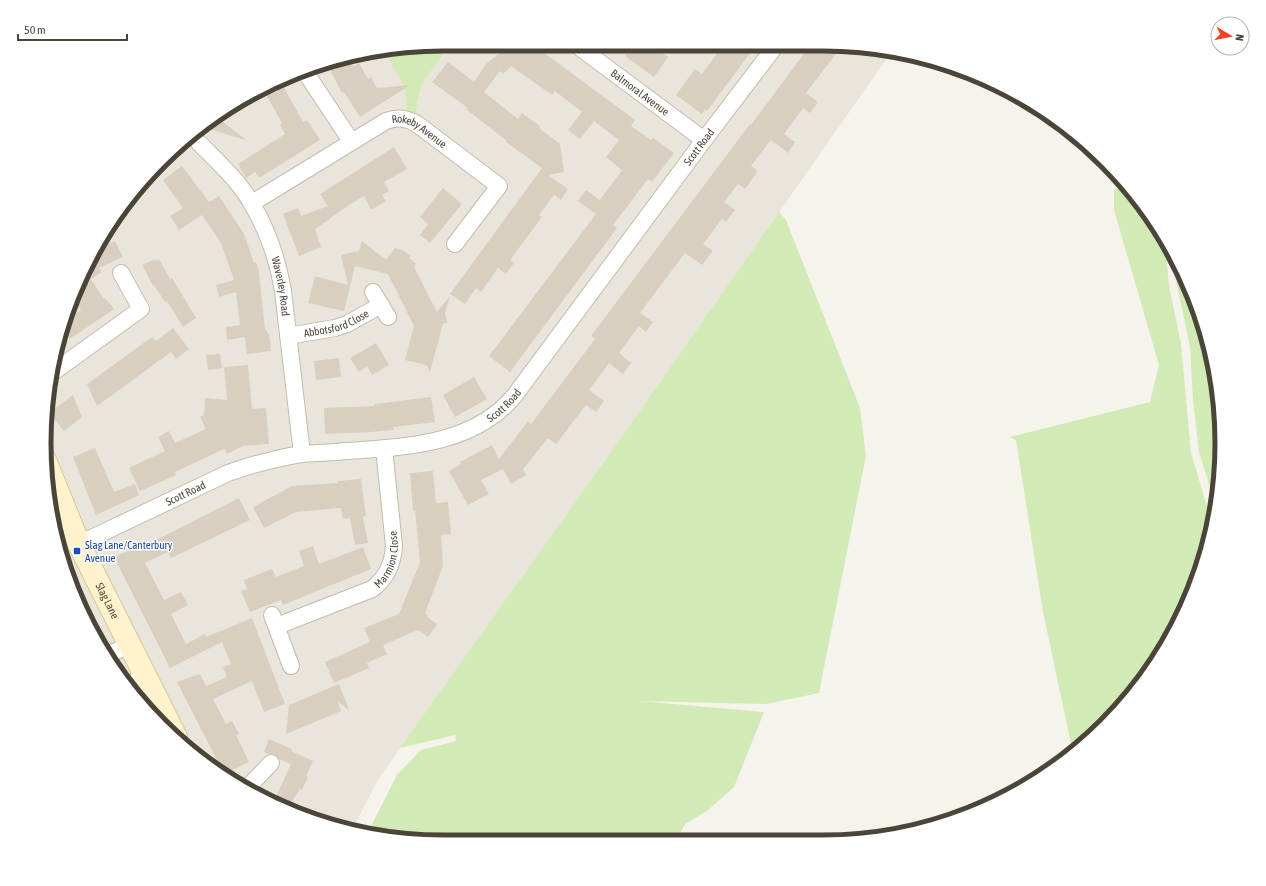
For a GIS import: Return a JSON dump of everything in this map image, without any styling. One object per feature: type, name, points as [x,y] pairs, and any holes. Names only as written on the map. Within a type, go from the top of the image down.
[{"type":"street","name":"Balmoral Avenue","points":[[584,51],[704,140]]},
{"type":"street","name":"Scott Road","points":[[79,544],[228,473],[244,468],[302,454],[421,444],[463,433],[482,423],[507,405],[772,51]]},
{"type":"street","points":[[308,76],[351,142]]},
{"type":"street","name":"Rokeby Avenue","points":[[252,203],[386,121],[394,118],[408,120],[417,124],[499,186],[455,244]]},
{"type":"street","name":"Waverley Road","points":[[199,144],[220,164],[252,203],[273,249],[280,271],[302,454]]},
{"type":"street","points":[[59,368],[141,310],[121,273]]},
{"type":"street","name":"Abbotsford Close","points":[[288,336],[335,328],[348,324],[381,304]]},
{"type":"street","name":"Marmion Close","points":[[291,666],[274,620],[372,589],[381,583],[387,574],[392,560],[394,546],[384,448]]},
{"type":"street","name":"Slag Lane","points":[[53,479],[79,544],[168,722]]},
{"type":"street","points":[[112,653],[130,645]]},
{"type":"street","points":[[251,784],[270,763]]},
{"type":"lane","points":[[132,682],[140,665]]},
{"type":"shaded area","points":[[443,51],[823,51],[874,54],[888,57],[618,442],[379,778],[355,825],[317,814],[270,795],[225,769],[190,742],[95,555],[51,451],[54,392],[64,342],[81,293],[91,270],[117,225],[132,204],[148,185],[185,148],[225,117],[270,91],[293,81],[342,64],[392,54]]},
{"type":"shaded area","points":[[61,528],[137,688],[117,661],[91,616],[72,569]]},
{"type":"green space","points":[[445,51],[421,85],[415,115],[407,111],[405,88],[387,55]]},
{"type":"green space","points":[[1120,187],[1134,204],[1149,225],[1166,255],[1169,286],[1181,344],[1191,453],[1209,511],[1202,544],[1194,569],[1175,616],[1162,639],[1149,661],[1118,701],[1072,746],[1043,612],[1016,440],[1010,437],[1150,402],[1159,365],[1114,210],[1114,190]]},
{"type":"green space","points":[[779,212],[786,220],[860,408],[866,456],[819,693],[766,704],[639,701],[764,712],[734,787],[707,811],[685,824],[680,835],[443,835],[392,832],[370,828],[397,775],[421,750],[456,741],[455,735],[400,748],[618,442]]},
{"type":"green space","points":[[1174,268],[1185,293],[1202,342],[1212,392],[1215,443],[1212,494],[1199,452],[1193,400],[1190,347]]},
{"type":"building","points":[[502,51],[541,51],[635,120],[631,126],[651,140],[653,138],[674,153],[652,182],[648,179],[613,225],[617,228],[510,372],[489,356],[596,214],[578,201],[586,190],[600,200],[622,170],[606,157],[619,140],[594,121],[580,139],[568,130],[582,112],[555,91],[552,95],[511,66],[503,74],[500,71],[484,92],[518,119],[522,113],[540,126],[539,128],[560,144],[564,172],[548,175],[568,189],[561,200],[554,195],[539,215],[542,217],[510,260],[514,263],[506,274],[498,268],[481,292],[476,288],[465,304],[450,294],[542,168],[506,142],[507,141],[466,109],[468,108],[432,82],[448,62],[474,82],[486,64]]},
{"type":"building","points":[[626,51],[660,51],[668,57],[654,77],[625,56],[628,52]]},
{"type":"building","points":[[719,51],[752,51],[707,111],[705,109],[702,114],[676,95],[695,69],[702,74]]},
{"type":"building","points":[[806,51],[835,51],[834,53],[836,54],[806,93],[818,102],[810,113],[803,108],[784,134],[795,142],[788,153],[771,140],[751,166],[758,171],[745,189],[738,184],[724,202],[735,210],[726,222],[722,219],[703,244],[713,251],[702,265],[685,253],[640,313],[653,322],[646,332],[639,326],[619,353],[631,363],[623,374],[609,363],[589,390],[604,401],[596,412],[586,405],[556,444],[548,438],[523,469],[526,475],[511,484],[503,469],[481,480],[489,494],[468,505],[449,471],[461,464],[460,462],[492,445],[499,459],[528,421],[531,424],[595,339],[591,336],[750,124],[751,125]]},
{"type":"building","points":[[351,62],[354,67],[359,63],[368,79],[371,77],[377,88],[410,85],[360,117],[344,92],[342,93],[329,68]]},
{"type":"building","points":[[283,85],[303,122],[307,120],[320,140],[259,178],[255,172],[246,178],[238,164],[285,134],[280,125],[282,123],[266,94]]},
{"type":"building","points":[[224,118],[223,122],[245,140],[209,129]]},
{"type":"building","points":[[394,147],[407,169],[384,182],[389,191],[382,195],[386,201],[371,210],[364,196],[349,205],[315,229],[321,247],[299,256],[283,214],[298,208],[301,216],[328,206],[320,194]]},
{"type":"building","points":[[182,166],[209,202],[219,196],[244,234],[254,263],[256,262],[259,272],[265,330],[269,333],[271,351],[247,354],[245,337],[227,340],[226,327],[240,325],[236,292],[219,297],[216,285],[234,280],[221,243],[202,215],[179,230],[170,216],[183,208],[163,180]]},
{"type":"building","points":[[443,188],[462,204],[430,243],[420,235],[428,224],[420,217]]},
{"type":"building","points":[[115,241],[123,257],[99,268],[102,272],[91,279],[104,299],[105,298],[114,309],[70,339],[67,334],[72,317],[81,310],[77,303],[87,279],[89,278],[91,270],[105,246]]},
{"type":"building","points":[[362,241],[386,260],[395,248],[404,251],[411,256],[409,258],[416,264],[414,267],[437,312],[450,296],[445,313],[447,323],[443,324],[430,372],[426,365],[405,360],[414,326],[388,274],[355,266],[344,311],[308,303],[315,276],[348,285],[341,255],[359,251]]},
{"type":"building","points":[[155,259],[156,261],[159,259],[170,279],[172,278],[196,318],[183,327],[167,301],[165,302],[154,285],[153,286],[142,265]]},
{"type":"building","points":[[173,328],[189,349],[176,359],[171,352],[97,406],[87,384],[152,337],[156,341]]},
{"type":"building","points":[[376,343],[389,365],[372,375],[367,366],[359,372],[350,358]]},
{"type":"building","points":[[220,354],[222,368],[208,370],[206,355]]},
{"type":"building","points":[[339,358],[341,377],[316,380],[314,361]]},
{"type":"building","points":[[248,365],[252,409],[266,408],[269,444],[243,446],[227,454],[224,449],[175,472],[176,475],[140,491],[129,468],[165,451],[158,437],[169,431],[175,443],[206,429],[200,417],[204,415],[205,398],[227,400],[224,367]]},
{"type":"building","points":[[474,377],[487,399],[455,417],[443,395]]},
{"type":"building","points":[[73,395],[82,417],[64,431],[52,417],[53,410]]},
{"type":"building","points":[[431,397],[435,422],[393,427],[394,430],[325,434],[324,408],[375,406],[375,404]]},
{"type":"building","points":[[95,448],[114,492],[135,484],[139,495],[96,515],[73,457]]},
{"type":"building","points":[[433,471],[436,503],[448,502],[451,534],[441,535],[443,566],[425,613],[428,616],[427,617],[437,624],[428,637],[418,630],[383,645],[387,654],[367,663],[369,668],[334,683],[325,662],[370,642],[364,628],[399,614],[420,562],[415,510],[413,511],[410,473]]},
{"type":"building","points":[[361,479],[366,516],[363,517],[368,543],[355,545],[350,518],[343,519],[341,508],[296,512],[264,528],[253,507],[292,486],[338,483],[338,481]]},
{"type":"building","points":[[239,498],[250,520],[171,558],[168,552],[145,563],[164,600],[181,592],[188,605],[171,614],[186,644],[205,634],[206,637],[252,618],[285,704],[264,712],[252,681],[213,699],[226,724],[232,721],[239,734],[236,735],[249,762],[229,771],[219,765],[177,682],[200,674],[206,686],[227,677],[223,667],[231,664],[222,642],[170,668],[114,557],[137,547],[138,549]]},
{"type":"building","points":[[313,546],[319,564],[363,547],[371,569],[283,605],[281,600],[250,612],[241,591],[247,589],[244,580],[272,569],[276,577],[304,566],[299,551]]},
{"type":"building","points":[[339,684],[349,710],[338,702],[341,711],[286,734],[289,705]]},
{"type":"building","points":[[269,739],[292,749],[291,751],[313,761],[306,776],[308,777],[302,790],[300,789],[290,804],[276,797],[291,764],[279,759],[274,754],[264,752]]},
{"type":"place","name":"Slag Lane/Canterbury Avenue","points":[[77,551]]}]
